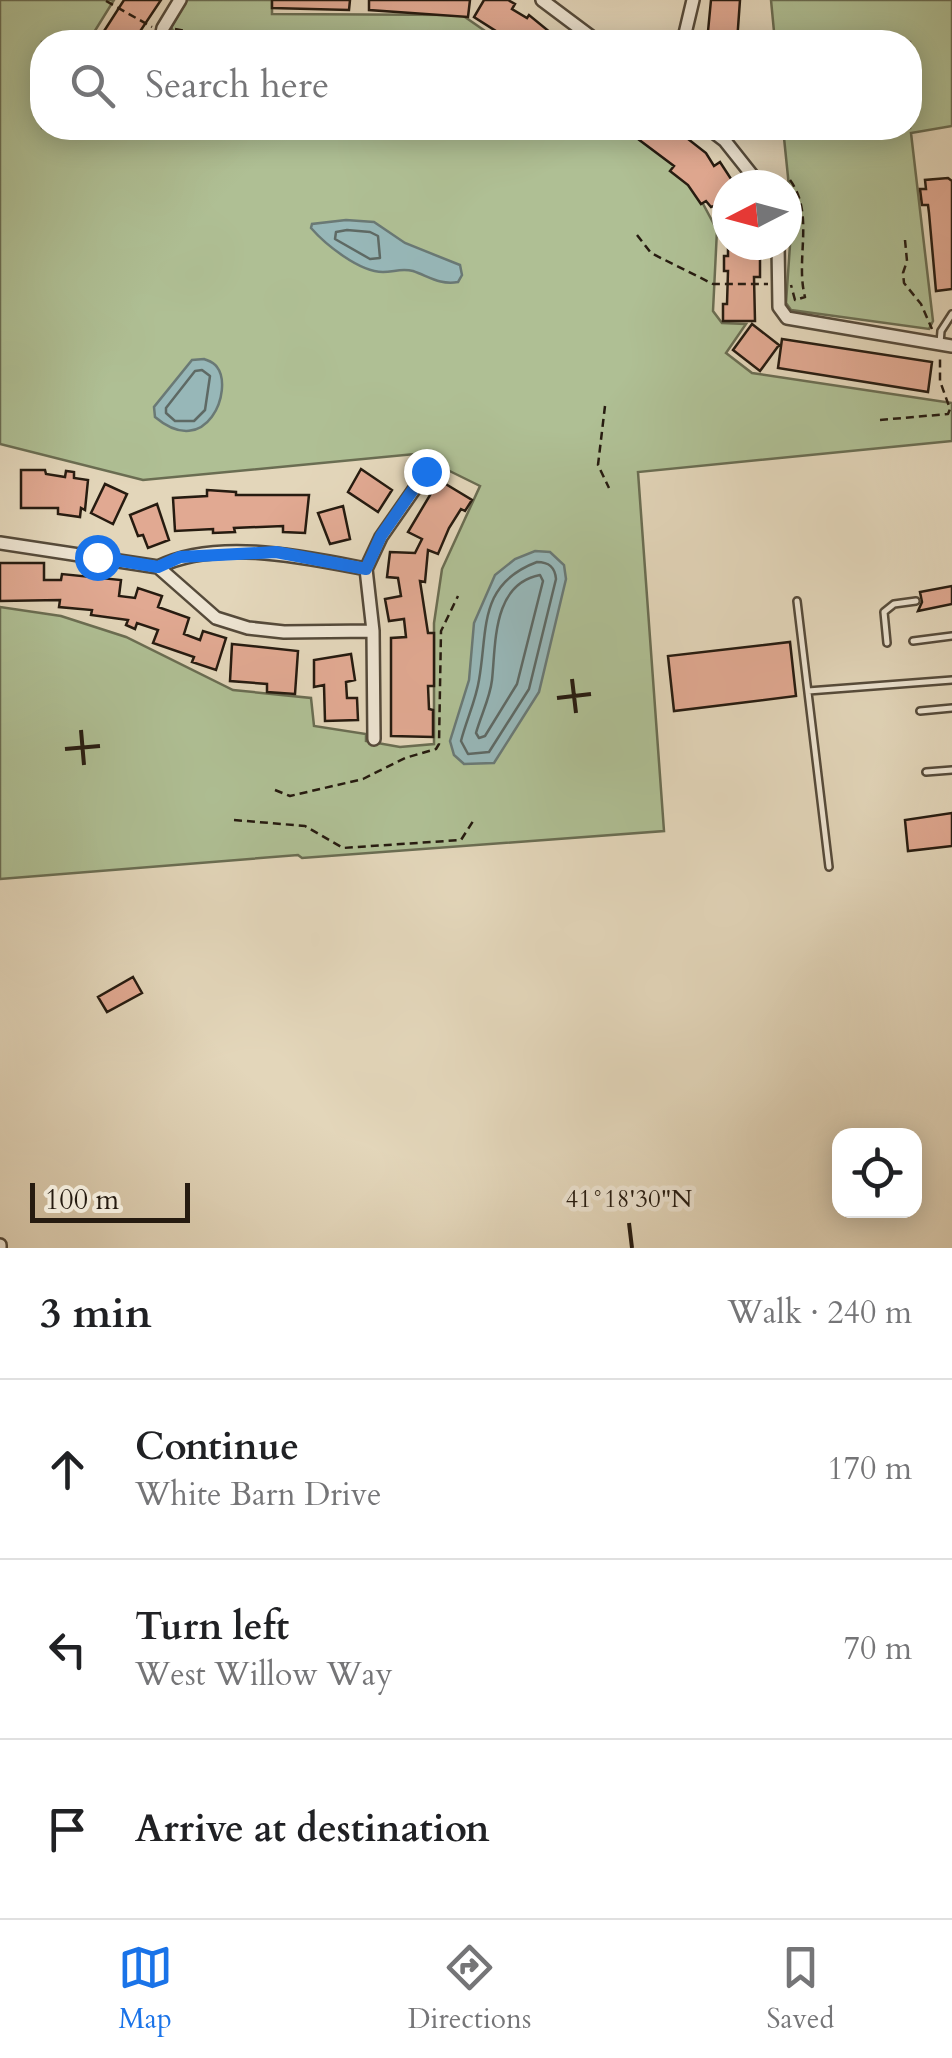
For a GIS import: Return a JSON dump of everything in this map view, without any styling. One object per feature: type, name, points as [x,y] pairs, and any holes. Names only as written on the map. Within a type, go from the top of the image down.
[{"type":"street","points":[[162,28],[180,0]]},
{"type":"street","points":[[542,0],[582,30]]},
{"type":"street","points":[[686,30],[693,0]]},
{"type":"street","points":[[725,140],[748,170]]},
{"type":"street","points":[[778,260],[779,307],[787,318],[946,346]]},
{"type":"street","points":[[374,740],[373,632],[366,569],[381,536],[426,471]]},
{"type":"street","points":[[0,543],[158,567],[216,618],[248,628],[373,632]]},
{"type":"street","points":[[158,567],[180,557],[276,552],[366,569]]},
{"type":"lane","points":[[946,346],[942,331],[952,314]]},
{"type":"lane","points":[[797,601],[830,867]]},
{"type":"lane","points":[[887,643],[884,612],[894,604],[916,601]]},
{"type":"lane","points":[[913,640],[952,636]]},
{"type":"lane","points":[[808,691],[952,680]]},
{"type":"lane","points":[[920,711],[952,708]]},
{"type":"lane","points":[[926,772],[952,770]]},
{"type":"path","points":[[106,1],[148,27],[194,30]]},
{"type":"path","points":[[637,235],[652,254],[712,284],[790,285],[795,300],[805,297],[800,273],[805,244],[802,221]]},
{"type":"path","points":[[605,406],[598,465],[608,488]]},
{"type":"path","points":[[275,790],[290,796],[363,779],[405,758],[436,749],[441,631],[458,596]]},
{"type":"path","points":[[234,820],[305,826],[343,848],[460,840],[475,818]]},
{"type":"green space","points":[[0,0],[114,0],[95,30],[30,30],[30,140],[640,140],[686,172],[712,221],[712,260],[716,260],[713,311],[722,323],[746,324],[726,353],[752,373],[952,403],[952,441],[638,472],[664,831],[0,879],[0,607],[61,616],[126,637],[233,690],[311,698],[314,726],[366,734],[366,741],[400,747],[434,744],[434,623],[442,569],[480,486],[415,454],[143,480],[0,444]]},
{"type":"green space","points":[[187,0],[272,0],[272,14],[462,15],[484,30],[173,30]]},
{"type":"green space","points":[[771,0],[952,0],[952,126],[922,131],[922,30],[774,30]]},
{"type":"green space","points":[[784,140],[912,140],[933,321],[929,329],[791,310],[786,303],[789,260],[802,260],[802,170],[787,170]]},
{"type":"water","points":[[374,222],[405,243],[460,265],[462,275],[458,282],[446,282],[409,270],[374,271],[343,256],[311,228],[312,224]]},
{"type":"water","points":[[204,359],[216,365],[221,377],[219,404],[212,417],[189,431],[173,428],[155,417],[154,407],[192,360]]},
{"type":"water","points":[[535,551],[550,552],[564,565],[566,579],[539,692],[494,763],[464,764],[454,755],[450,741],[469,680],[474,623],[495,575],[515,559]]},
{"type":"building","points":[[124,0],[161,0],[141,30],[105,30]]},
{"type":"building","points":[[272,0],[350,0],[349,10],[272,8]]},
{"type":"building","points":[[369,0],[470,0],[468,17],[369,10]]},
{"type":"building","points":[[484,0],[508,0],[515,4],[512,9],[527,18],[529,15],[547,30],[494,30],[474,17]]},
{"type":"building","points":[[711,0],[740,0],[738,30],[708,30]]},
{"type":"building","points":[[639,140],[689,140],[706,153],[714,166],[720,162],[725,170],[712,170],[711,207],[706,201],[701,204],[688,185],[670,171],[674,166]]},
{"type":"building","points":[[925,180],[952,181],[952,289],[936,291],[928,205],[922,205],[920,189],[926,189]]},
{"type":"building","points":[[724,260],[760,260],[760,277],[754,277],[755,321],[723,321],[728,271],[724,271]]},
{"type":"building","points":[[752,324],[779,345],[760,371],[733,350]]},
{"type":"building","points":[[782,339],[932,362],[928,392],[778,368]]},
{"type":"building","points":[[361,469],[392,490],[378,512],[348,492]]},
{"type":"building","points":[[21,470],[45,470],[46,474],[65,477],[66,471],[74,472],[74,478],[88,480],[85,510],[81,508],[80,517],[58,514],[58,508],[21,508]]},
{"type":"building","points":[[439,480],[472,500],[449,528],[438,554],[428,550],[425,582],[420,581],[428,633],[434,633],[434,686],[428,686],[433,737],[391,736],[391,638],[406,637],[404,619],[389,621],[385,599],[401,596],[398,578],[387,577],[390,552],[415,553],[422,539],[408,532]]},
{"type":"building","points":[[105,484],[127,494],[113,524],[91,513]]},
{"type":"building","points":[[207,490],[236,495],[309,495],[305,533],[283,532],[283,526],[234,528],[235,532],[175,531],[173,498],[207,496]]},
{"type":"building","points":[[157,504],[169,540],[148,548],[143,535],[138,536],[130,515]]},
{"type":"building","points":[[343,506],[350,539],[330,544],[318,513]]},
{"type":"building","points":[[0,563],[44,563],[44,580],[61,580],[62,574],[121,580],[119,596],[135,598],[138,588],[162,596],[158,607],[189,618],[184,634],[200,640],[203,631],[226,638],[216,670],[192,662],[194,657],[153,643],[158,630],[137,623],[135,629],[126,625],[128,620],[91,615],[92,610],[59,607],[60,600],[0,601]]},
{"type":"building","points":[[952,586],[952,604],[918,611],[922,602],[920,592]]},
{"type":"building","points":[[790,642],[796,696],[674,711],[668,656]]},
{"type":"building","points":[[232,644],[298,651],[295,694],[267,692],[267,684],[230,681]]},
{"type":"building","points":[[351,654],[355,680],[346,682],[347,698],[357,698],[358,720],[325,721],[324,685],[314,687],[314,660]]},
{"type":"building","points":[[952,813],[952,846],[908,851],[905,820]]},
{"type":"building","points":[[133,977],[142,993],[107,1012],[98,997]]},
{"type":"route","points":[[97,557],[158,567],[180,557],[276,552],[366,569],[381,536],[426,471]]}]
